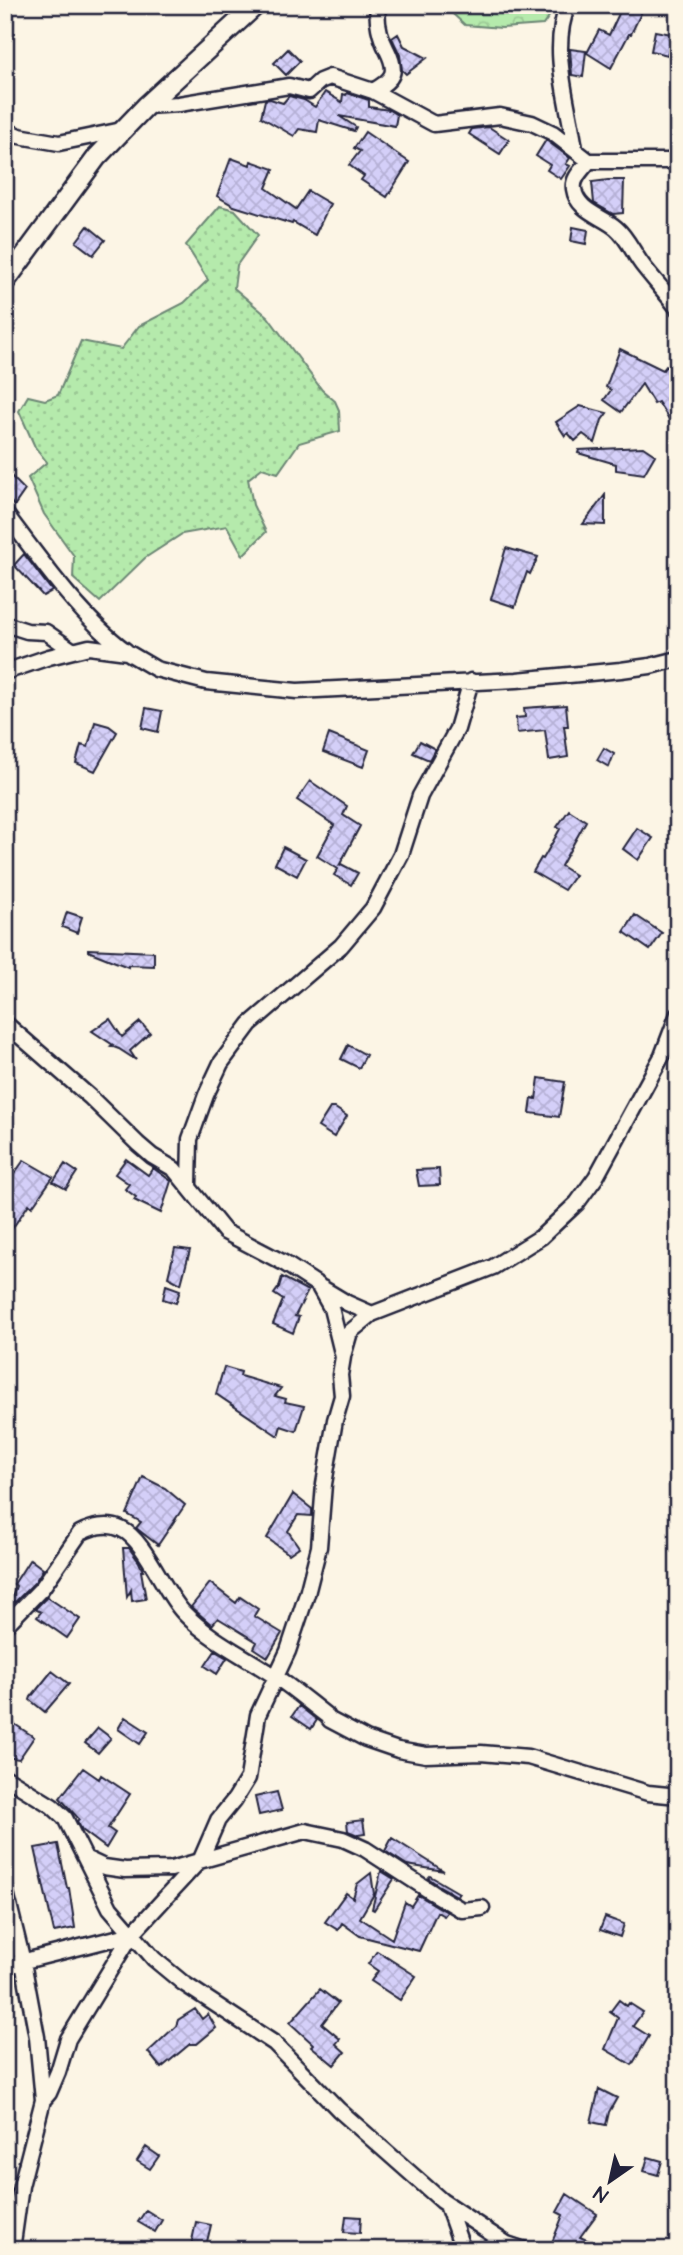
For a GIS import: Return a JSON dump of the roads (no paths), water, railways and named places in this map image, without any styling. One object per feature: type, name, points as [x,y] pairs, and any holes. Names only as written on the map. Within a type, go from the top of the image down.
[{"type":"street","points":[[5,282],[97,157],[146,106],[256,5]]},
{"type":"street","points":[[373,91],[391,78],[394,68],[381,36],[378,5]]},
{"type":"street","points":[[568,5],[560,30],[562,73],[575,149]]},
{"type":"street","points":[[146,106],[180,104],[289,86],[309,91],[320,81],[330,77],[373,91],[435,124],[488,116],[510,117],[543,127],[589,161],[678,161]]},
{"type":"street","points":[[5,130],[19,136],[59,143],[122,130]]},
{"type":"street","points":[[589,161],[574,180],[578,201],[594,215],[616,228],[678,309]]},
{"type":"street","points":[[5,513],[104,635],[156,669],[206,682],[297,691],[346,690],[517,680],[621,670],[678,659]]},
{"type":"street","points":[[5,624],[27,631],[46,632],[72,650]]},
{"type":"street","points":[[5,672],[89,647],[127,652]]},
{"type":"street","points":[[189,1185],[190,1139],[221,1063],[250,1024],[341,946],[373,908],[401,855],[420,796],[457,729],[471,681]]},
{"type":"street","points":[[43,2100],[50,2093],[68,2039],[132,1934],[201,1859],[218,1820],[248,1778],[258,1715],[288,1651],[319,1547],[324,1484],[342,1396],[340,1375],[349,1332],[372,1314],[493,1267],[541,1237],[578,1203],[596,1177],[662,1056],[678,1014]]},
{"type":"street","points":[[5,1023],[90,1097],[138,1144],[174,1169],[225,1232],[372,1314]]},
{"type":"street","points":[[318,1286],[331,1308],[343,1357]]},
{"type":"street","points":[[5,1626],[42,1588],[80,1533],[106,1526],[121,1528],[133,1537],[171,1598],[199,1627],[229,1649],[276,1677],[330,1720],[366,1739],[398,1750],[426,1755],[481,1753],[528,1758],[648,1793],[678,1796]]},
{"type":"street","points":[[5,1777],[52,1806],[65,1818],[110,1908],[154,1959],[184,1983],[274,2043],[339,2110],[447,2204],[507,2244],[525,2250]]},
{"type":"street","points":[[87,1859],[104,1867],[125,1870],[170,1869],[305,1831],[343,1839],[365,1849],[462,1910],[482,1908]]},
{"type":"street","points":[[5,1888],[23,1962],[38,2048],[43,2100],[21,2186],[12,2250]]},
{"type":"street","points":[[5,1966],[132,1934]]},
{"type":"street","points":[[447,2204],[463,2250]]}]
